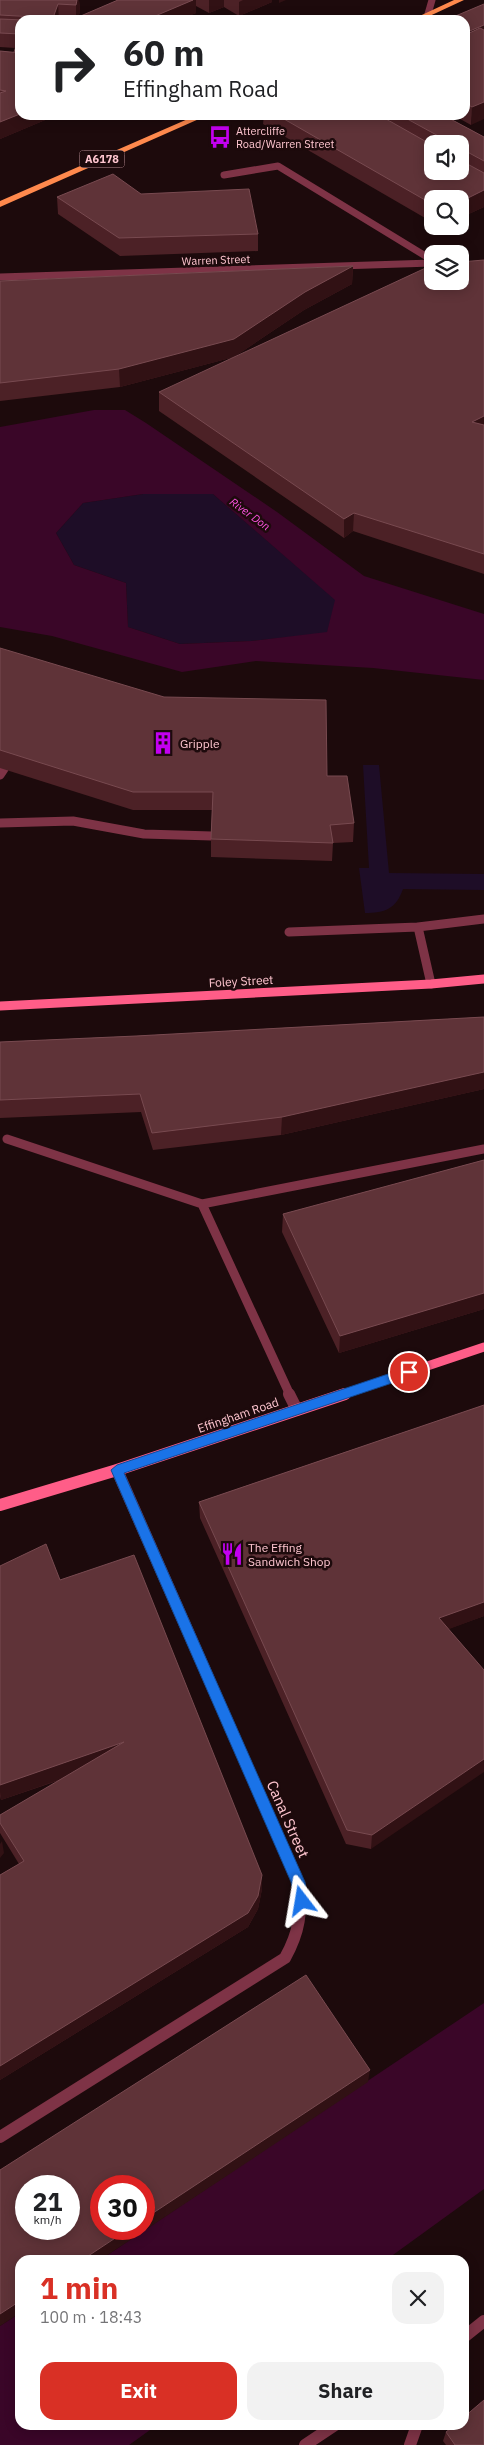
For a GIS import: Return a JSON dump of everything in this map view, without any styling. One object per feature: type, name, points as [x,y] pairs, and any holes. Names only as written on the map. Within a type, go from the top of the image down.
[{"type":"main road","points":[[428,14],[460,0]]},
{"type":"main road","name":"A6178","points":[[0,204],[193,120]]},
{"type":"main road","name":"Foley Street","points":[[0,1006],[431,984],[484,979]]},
{"type":"main road","name":"Effingham Road","points":[[0,1505],[117,1470],[484,1347]]},
{"type":"street","points":[[428,14],[432,0]]},
{"type":"street","points":[[224,175],[278,166],[424,257]]},
{"type":"street","name":"Warren Street","points":[[0,278],[424,262]]},
{"type":"street","points":[[0,823],[73,821],[144,834],[212,836]]},
{"type":"street","points":[[289,932],[418,927],[484,920]]},
{"type":"street","points":[[418,927],[431,984]]},
{"type":"street","points":[[7,1139],[202,1204],[484,1149]]},
{"type":"street","points":[[202,1204],[297,1410]]},
{"type":"street","name":"Canal Street","points":[[0,2137],[285,1958],[296,1940],[301,1921],[302,1901],[298,1882],[117,1470]]},
{"type":"street","points":[[469,2333],[484,2320]]},
{"type":"street","points":[[305,2445],[328,2430]]},
{"type":"street","points":[[410,2445],[415,2430]]},
{"type":"shaded area","points":[[143,494],[213,494],[336,600],[327,633],[251,641],[180,644],[128,627],[126,583],[74,565],[56,533],[83,503]]},
{"type":"shaded area","points":[[363,765],[379,765],[389,873],[484,874],[484,890],[403,889],[397,901],[389,908],[384,911],[365,913],[359,868],[369,868]]},
{"type":"water","name":"River Don","points":[[94,410],[125,410],[277,512],[364,576],[484,614],[484,680],[373,668],[256,661],[182,672],[52,636],[0,627],[0,427]],"holes":[[[143,494],[213,494],[335,600],[327,632],[251,641],[180,644],[128,627],[126,583],[74,565],[56,533],[83,503]]]},
{"type":"water","points":[[484,2003],[484,2189],[393,2255],[107,2255],[130,2240],[155,2240],[155,2223]]},
{"type":"water","points":[[15,2316],[15,2430],[150,2430],[129,2445],[0,2445],[0,2326]]},
{"type":"building","points":[[0,0],[77,0],[76,5],[58,4],[54,15],[0,15]]},
{"type":"building","points":[[118,0],[193,0],[157,15],[83,15]]},
{"type":"building","points":[[484,4],[484,25],[470,31],[470,15],[458,15]]},
{"type":"building","points":[[0,19],[15,20],[15,34],[0,33]]},
{"type":"building","points":[[480,28],[484,30],[484,102],[472,107],[470,106],[470,33]]},
{"type":"building","points":[[0,51],[15,52],[15,116],[0,122],[0,93],[6,91],[0,90]]},
{"type":"building","points":[[286,120],[388,120],[424,140],[424,180],[469,180],[469,165],[484,173],[484,190],[469,198],[469,190],[424,190],[424,199]]},
{"type":"building","points":[[409,120],[452,120],[484,137],[484,161],[469,153],[469,135],[437,135]]},
{"type":"building","points":[[113,174],[141,194],[249,189],[258,234],[119,238],[57,197]]},
{"type":"building","points":[[484,260],[484,416],[472,422],[484,425],[484,554],[354,513],[344,519],[159,392],[424,269],[424,290],[469,290],[469,261]]},
{"type":"building","points":[[353,266],[305,292],[234,339],[119,369],[0,383],[0,281]]},
{"type":"building","name":"Gripple","points":[[0,648],[164,697],[326,700],[327,776],[347,776],[354,823],[330,825],[333,843],[211,839],[213,792],[133,792],[0,750]]},
{"type":"building","points":[[484,1017],[484,1072],[282,1117],[152,1133],[140,1094],[0,1100],[0,1042]]},
{"type":"building","points":[[484,1160],[484,1293],[340,1336],[283,1214]]},
{"type":"building","points":[[484,1405],[484,1602],[439,1618],[484,1670],[484,1759],[372,1835],[347,1830],[199,1502]]},
{"type":"building","points":[[46,1544],[60,1580],[134,1555],[262,1875],[258,1896],[248,1913],[0,2066],[0,1875],[24,1861],[0,1823],[0,1815],[124,1742],[0,1785],[0,1566]]},
{"type":"building","points":[[306,1975],[370,2070],[155,2212],[155,2175],[90,2175],[90,2240],[112,2240],[90,2255],[15,2255],[15,2304],[0,2314],[0,2170]]},
{"type":"building","points":[[484,2400],[484,2445],[455,2445],[446,2432],[449,2430],[469,2430],[469,2413]]},
{"type":"place","name":"Attercliffe Road/Warren Street","points":[[220,137]]},
{"type":"place","name":"Gripple","points":[[163,743]]},
{"type":"place","name":"The Effing Sandwich Shop","points":[[232,1554]]},
{"type":"route","points":[[302,1901],[298,1882],[117,1470],[409,1372]]}]
